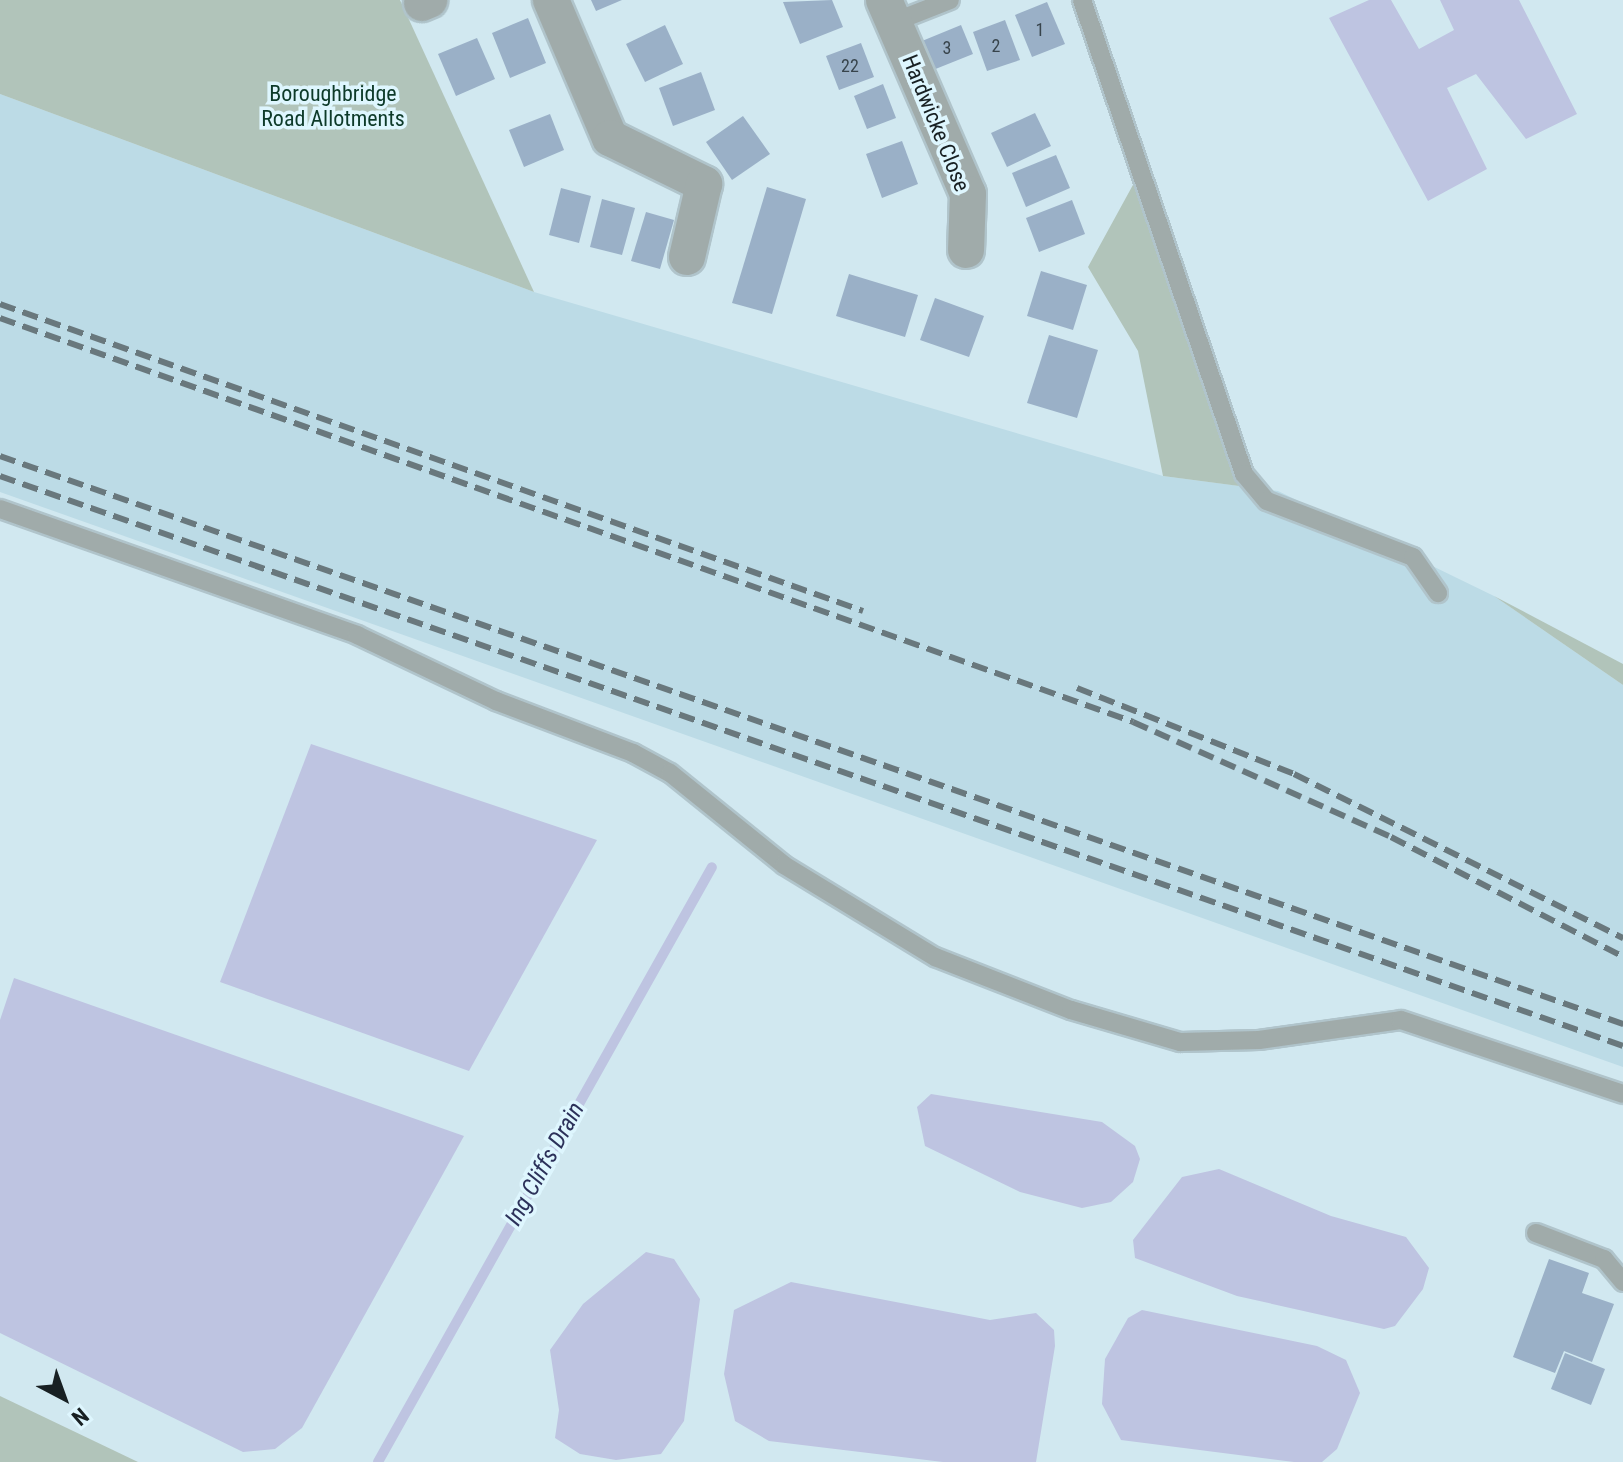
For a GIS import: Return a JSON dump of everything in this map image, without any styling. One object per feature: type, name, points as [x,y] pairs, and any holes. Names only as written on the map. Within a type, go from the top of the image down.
[{"type":"street","points":[[551,0],[610,138],[704,184],[687,257]]},
{"type":"street","name":"Hardwicke Close","points":[[889,11],[968,194],[966,250]]},
{"type":"lane","points":[[889,11],[950,0]]},
{"type":"lane","points":[[1082,0],[1244,474],[1267,501],[1413,557],[1438,593]]},
{"type":"lane","points":[[0,509],[357,635],[496,701],[633,753],[670,773],[784,865],[935,957],[1071,1010],[1180,1042],[1259,1040],[1401,1020],[1623,1094]]},
{"type":"lane","points":[[1536,1233],[1604,1259],[1623,1282]]},
{"type":"shaded area","points":[[1369,0],[1391,0],[1419,49],[1454,30],[1440,0],[1519,0],[1577,114],[1526,139],[1476,74],[1447,88],[1487,169],[1428,201],[1329,18]]},
{"type":"shaded area","points":[[0,94],[534,292],[1163,476],[1278,491],[1494,596],[1623,685],[1623,1067],[0,492]]},
{"type":"shaded area","points":[[311,744],[597,840],[469,1071],[220,982]]},
{"type":"shaded area","points":[[14,978],[464,1136],[302,1428],[275,1449],[243,1452],[0,1333],[0,1020]]},
{"type":"shaded area","points":[[931,1094],[1102,1122],[1135,1146],[1140,1159],[1133,1182],[1111,1202],[1082,1208],[1020,1192],[925,1146],[917,1107]]},
{"type":"shaded area","points":[[1219,1169],[1331,1216],[1406,1237],[1429,1268],[1423,1289],[1395,1326],[1384,1329],[1237,1296],[1135,1258],[1133,1240],[1182,1177]]},
{"type":"shaded area","points":[[646,1252],[674,1259],[700,1299],[684,1421],[661,1454],[616,1460],[580,1454],[555,1438],[559,1410],[550,1350],[583,1304]]},
{"type":"shaded area","points":[[791,1282],[990,1320],[1036,1313],[1054,1330],[1055,1346],[1036,1462],[943,1462],[769,1441],[735,1421],[724,1374],[734,1310]]},
{"type":"shaded area","points":[[1142,1310],[1317,1346],[1346,1360],[1360,1393],[1337,1449],[1322,1462],[1294,1462],[1121,1440],[1102,1404],[1105,1359],[1128,1318]]},
{"type":"green space","name":"Boroughbridge Road Allotments","points":[[0,0],[400,0],[534,292],[0,94]]},
{"type":"green space","points":[[1134,183],[1239,486],[1163,476],[1138,351],[1088,267]]},
{"type":"green space","points":[[1494,596],[1623,664],[1623,685]]},
{"type":"green space","points":[[0,1396],[138,1462],[0,1462]]},
{"type":"building","points":[[591,0],[622,0],[596,11]]},
{"type":"building","points":[[832,0],[843,27],[800,44],[783,2]]},
{"type":"building","points":[[1047,2],[1065,44],[1032,57],[1015,15]]},
{"type":"building","points":[[528,18],[546,63],[510,78],[492,33]]},
{"type":"building","points":[[1005,20],[1020,60],[987,71],[973,32]]},
{"type":"building","points":[[665,25],[683,64],[645,82],[626,44]]},
{"type":"building","points":[[961,25],[973,54],[933,70],[922,41]]},
{"type":"building","points":[[477,38],[495,79],[456,96],[438,54]]},
{"type":"building","points":[[861,43],[874,77],[839,90],[826,56]]},
{"type":"building","points":[[701,72],[715,110],[673,126],[659,88]]},
{"type":"building","points":[[883,84],[896,118],[867,129],[854,96]]},
{"type":"building","points":[[1035,113],[1051,146],[1007,167],[991,133]]},
{"type":"building","points":[[550,114],[564,150],[524,167],[509,130]]},
{"type":"building","points":[[743,116],[770,154],[732,180],[706,142]]},
{"type":"building","points":[[902,141],[918,184],[882,198],[866,154]]},
{"type":"building","points":[[1056,155],[1070,188],[1026,207],[1012,173]]},
{"type":"building","points":[[767,187],[806,199],[772,314],[732,303]]},
{"type":"building","points":[[561,188],[591,196],[579,243],[549,235]]},
{"type":"building","points":[[602,199],[635,208],[622,255],[590,247]]},
{"type":"building","points":[[1072,200],[1085,234],[1039,252],[1026,218]]},
{"type":"building","points":[[646,212],[674,220],[660,269],[631,261]]},
{"type":"building","points":[[1041,271],[1087,285],[1073,330],[1027,316]]},
{"type":"building","points":[[849,274],[918,295],[905,337],[836,316]]},
{"type":"building","points":[[935,298],[984,316],[969,357],[920,340]]},
{"type":"building","points":[[1049,335],[1098,350],[1077,418],[1027,403]]},
{"type":"building","points":[[1549,1259],[1589,1273],[1582,1293],[1614,1304],[1592,1362],[1564,1351],[1555,1373],[1513,1357]]},
{"type":"building","points":[[1565,1353],[1605,1369],[1591,1405],[1551,1389]]},
{"type":"waterway","name":"Ing Cliffs Drain","points":[[378,1462],[712,867]]},
{"type":"railway","points":[[0,304],[863,611]]},
{"type":"railway","points":[[0,318],[1133,722],[1391,837],[1623,957]]},
{"type":"railway","points":[[0,456],[1623,1024]]},
{"type":"railway","points":[[0,476],[1623,1046]]},
{"type":"railway","points":[[1077,688],[1294,774],[1623,938]]}]
